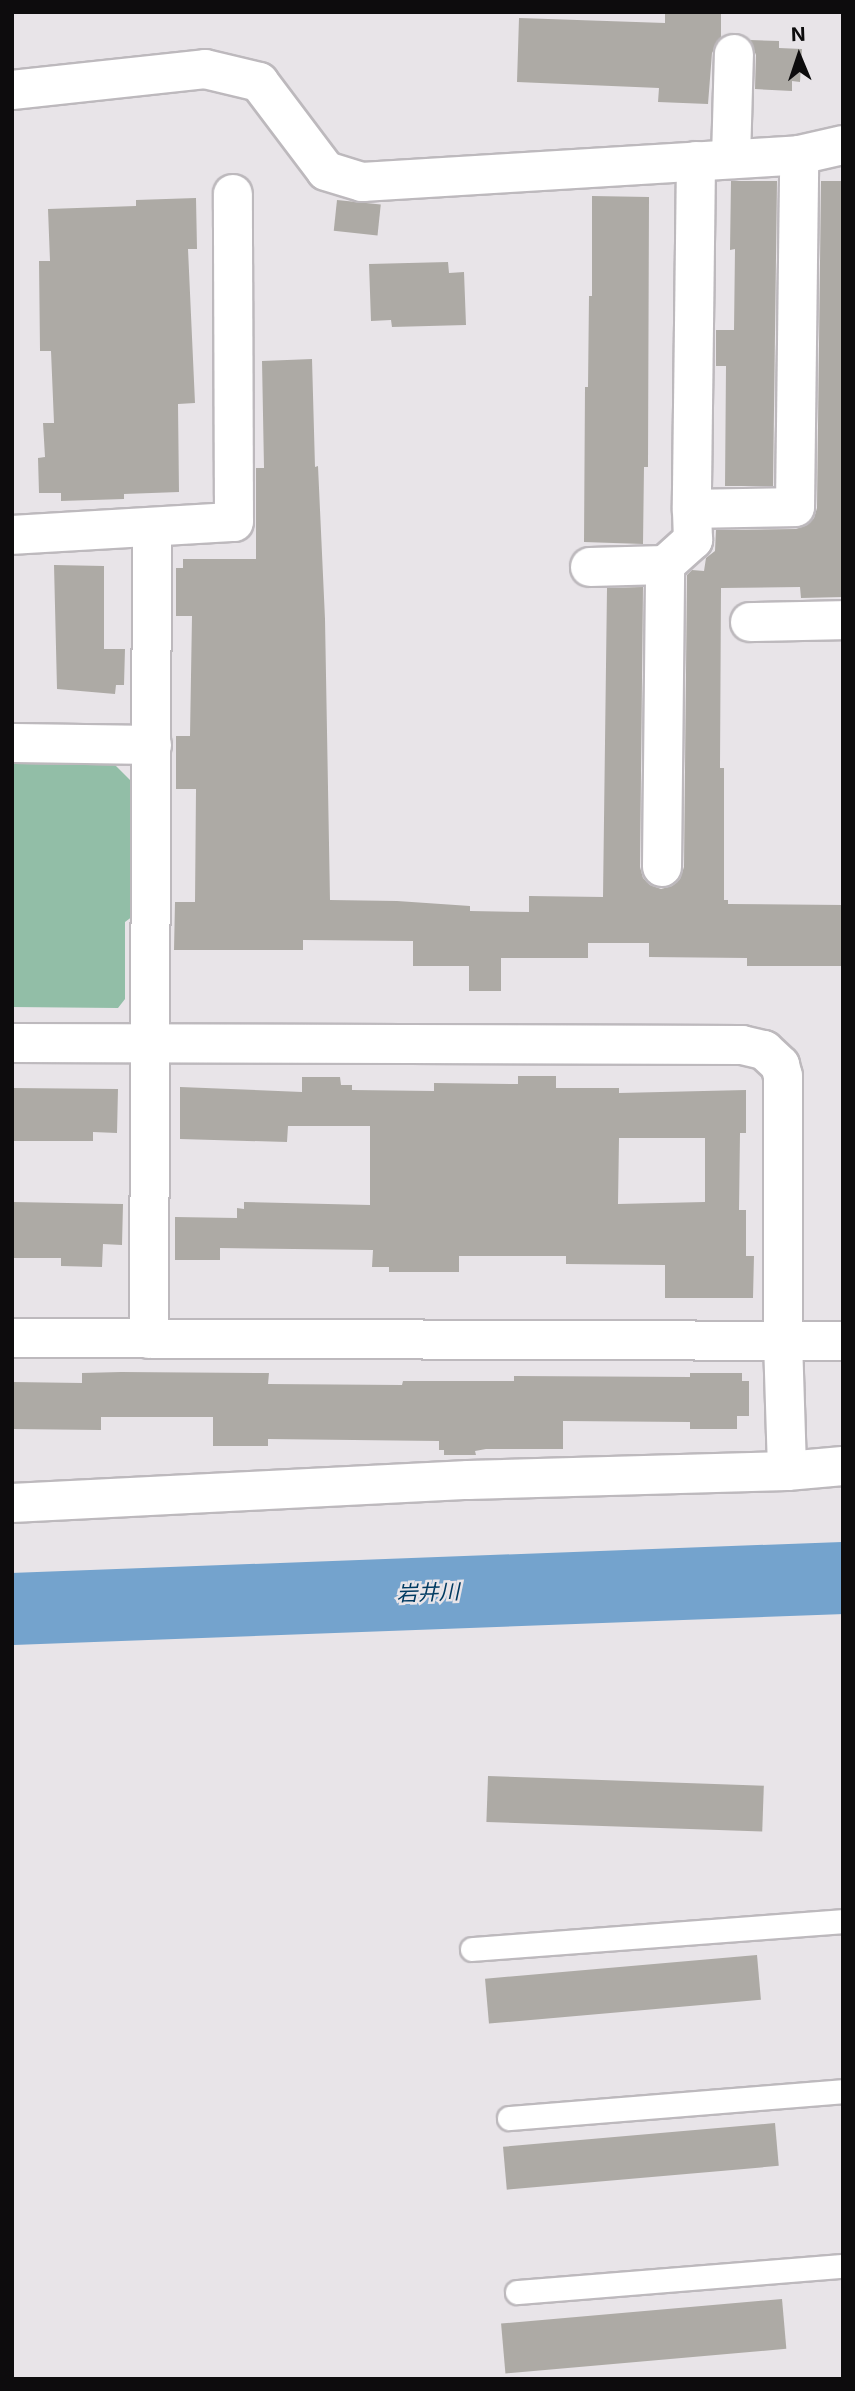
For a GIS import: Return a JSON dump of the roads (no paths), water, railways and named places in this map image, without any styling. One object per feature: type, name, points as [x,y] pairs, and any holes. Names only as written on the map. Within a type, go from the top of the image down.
[{"type":"street","points":[[590,567],[664,565],[693,540],[692,509],[714,160],[734,54]]},
{"type":"street","points":[[12,90],[205,69],[259,82],[326,171],[362,182],[799,155],[843,145]]},
{"type":"street","points":[[692,509],[795,507],[799,155]]},
{"type":"street","points":[[12,535],[234,522],[233,194]]},
{"type":"street","points":[[149,1339],[152,527]]},
{"type":"street","points":[[662,867],[664,565]]},
{"type":"street","points":[[750,622],[843,620]]},
{"type":"street","points":[[12,743],[152,745]]},
{"type":"street","points":[[12,1043],[728,1045],[753,1046],[764,1050],[773,1056],[783,1076],[783,1342],[787,1471]]},
{"type":"street","points":[[12,1338],[843,1342]]},
{"type":"street","points":[[12,1503],[468,1480],[787,1471],[843,1466]]},
{"type":"lane","points":[[472,1949],[843,1921]]},
{"type":"lane","points":[[509,2118],[843,2091]]},
{"type":"lane","points":[[517,2292],[843,2266]]},
{"type":"waterway","name":"岩井川","points":[[12,1609],[843,1578]]}]
